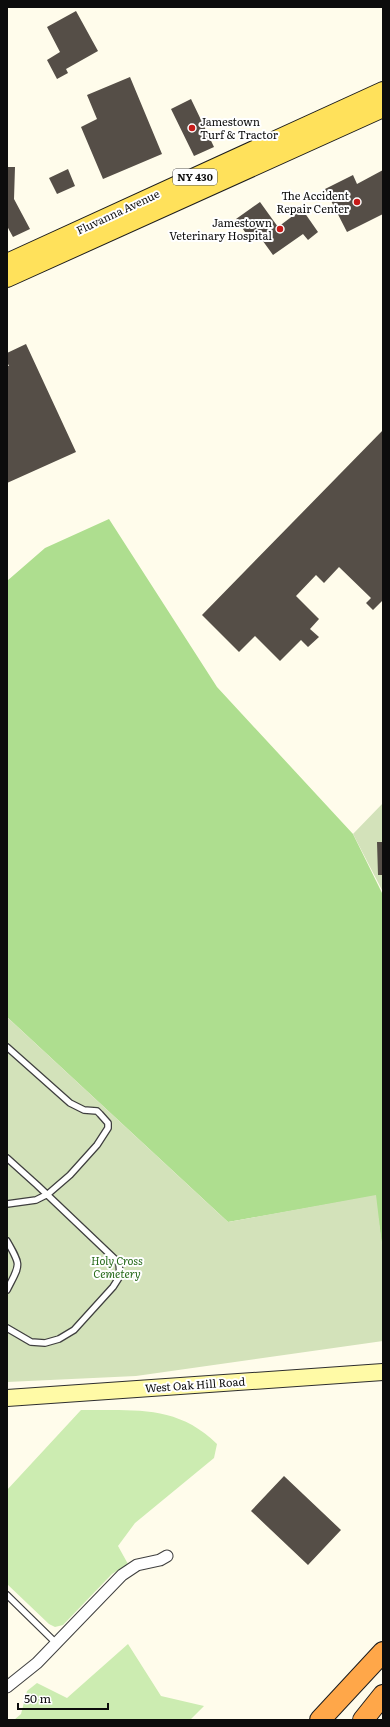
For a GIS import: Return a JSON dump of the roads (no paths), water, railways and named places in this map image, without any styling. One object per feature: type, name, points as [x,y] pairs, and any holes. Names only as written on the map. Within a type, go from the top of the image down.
[{"type":"highway","points":[[320,1720],[383,1652]]},
{"type":"highway","points":[[363,1720],[383,1694]]},
{"type":"main road","name":"Fluvanna Avenue","points":[[7,263],[383,91]]},
{"type":"main road","name":"Fluvanna Avenue","points":[[7,278],[383,108]]},
{"type":"main road","name":"West Oak Hill Road","points":[[7,1398],[383,1372]]},
{"type":"street","points":[[7,1687],[37,1663],[122,1575],[137,1565],[160,1560],[167,1556]]},
{"type":"lane","points":[[7,1047],[70,1103],[84,1110],[97,1111],[105,1118],[108,1124],[106,1134],[97,1145],[70,1175],[48,1194],[36,1200],[7,1204]]},
{"type":"lane","points":[[7,1158],[48,1194],[119,1263],[120,1276],[113,1287],[74,1330],[59,1339],[45,1343],[32,1342],[7,1328]]},
{"type":"lane","points":[[7,1241],[18,1259],[19,1265],[7,1290]]},
{"type":"lane","points":[[7,1595],[56,1643]]},
{"type":"place","name":"Jamestown Turf & Tractor","points":[[192,128]]},
{"type":"place","name":"The Accident Repair Center","points":[[357,202]]},
{"type":"place","name":"Jamestown Veterinary Hospital","points":[[280,229]]},
{"type":"park label","name":"Holy Cross Cemetery","points":[[117,1267]]}]
